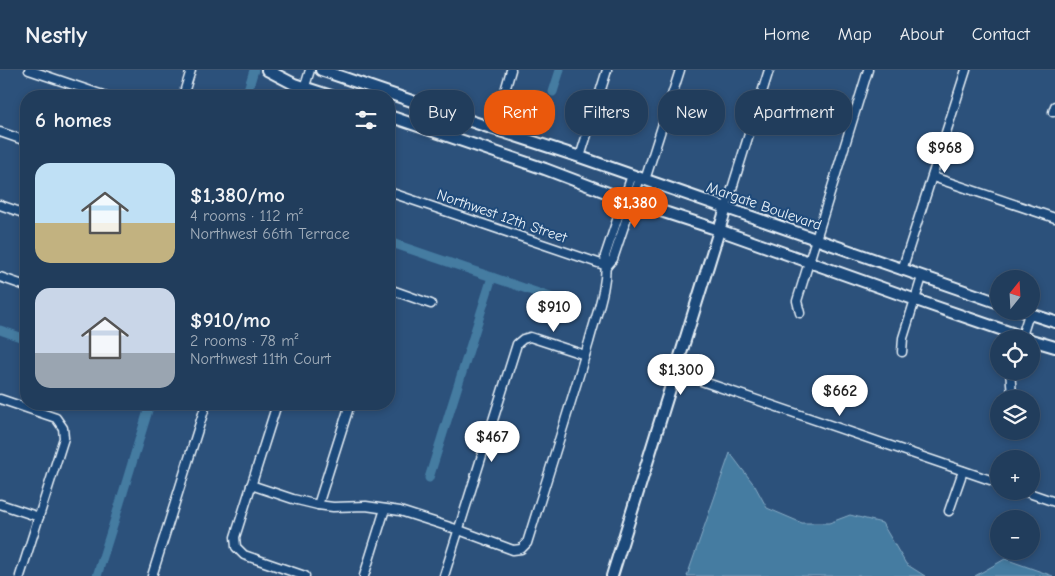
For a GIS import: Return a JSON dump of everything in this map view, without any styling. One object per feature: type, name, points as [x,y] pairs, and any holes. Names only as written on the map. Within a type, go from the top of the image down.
[{"type":"street","points":[[29,70],[88,90]]},
{"type":"street","points":[[185,90],[191,70]]},
{"type":"street","points":[[267,70],[294,84],[301,90]]},
{"type":"street","points":[[304,90],[310,70]]},
{"type":"street","name":"Margate Boulevard","points":[[321,70],[380,90]]},
{"type":"street","points":[[505,90],[511,70]]},
{"type":"street","points":[[580,157],[607,70]]},
{"type":"street","points":[[251,485],[318,505],[333,507],[366,506],[400,511],[513,550],[521,549],[527,543],[585,355],[605,285],[605,256],[639,178],[680,70]]},
{"type":"street","points":[[612,576],[769,70]]},
{"type":"street","points":[[800,313],[797,301],[868,70]]},
{"type":"street","points":[[902,270],[966,70]]},
{"type":"street","name":"Margate Boulevard","points":[[395,95],[484,126]]},
{"type":"street","points":[[395,118],[545,169],[628,200],[810,261],[1003,330]]},
{"type":"street","points":[[0,132],[20,139]]},
{"type":"street","name":"Margate Boulevard","points":[[512,135],[990,300]]},
{"type":"street","points":[[933,177],[1055,218]]},
{"type":"street","name":"Northwest 12th Street","points":[[395,194],[606,266]]},
{"type":"street","points":[[0,205],[20,212]]},
{"type":"street","points":[[0,277],[20,284]]},
{"type":"street","points":[[902,352],[903,338],[922,277]]},
{"type":"street","points":[[395,291],[432,304]]},
{"type":"street","points":[[1040,317],[1055,322]]},
{"type":"street","points":[[444,576],[517,344],[523,339],[530,337],[585,355]]},
{"type":"street","points":[[1040,343],[1055,348]]},
{"type":"street","points":[[675,372],[990,480]]},
{"type":"street","points":[[0,399],[20,406]]},
{"type":"street","points":[[20,576],[64,438],[63,428],[56,418],[32,410]]},
{"type":"street","points":[[152,576],[204,410]]},
{"type":"street","points":[[275,410],[235,537],[236,547],[244,555],[305,576]]},
{"type":"street","points":[[318,505],[348,410]]},
{"type":"street","points":[[949,511],[963,471]]},
{"type":"street","points":[[1040,497],[1055,502]]},
{"type":"street","points":[[0,504],[39,517]]},
{"type":"street","points":[[364,576],[384,509]]},
{"type":"water","points":[[730,453],[755,486],[767,508],[802,523],[829,523],[850,515],[882,523],[906,564],[925,576],[687,576]]},
{"type":"water","points":[[1003,560],[1008,560],[1053,576],[975,576]]},
{"type":"waterway","points":[[248,90],[254,70]]},
{"type":"waterway","points":[[554,90],[560,70]]},
{"type":"waterway","points":[[395,244],[556,299]]},
{"type":"waterway","points":[[429,478],[492,277]]},
{"type":"waterway","points":[[0,330],[20,337]]},
{"type":"waterway","points":[[97,576],[148,410]]}]
